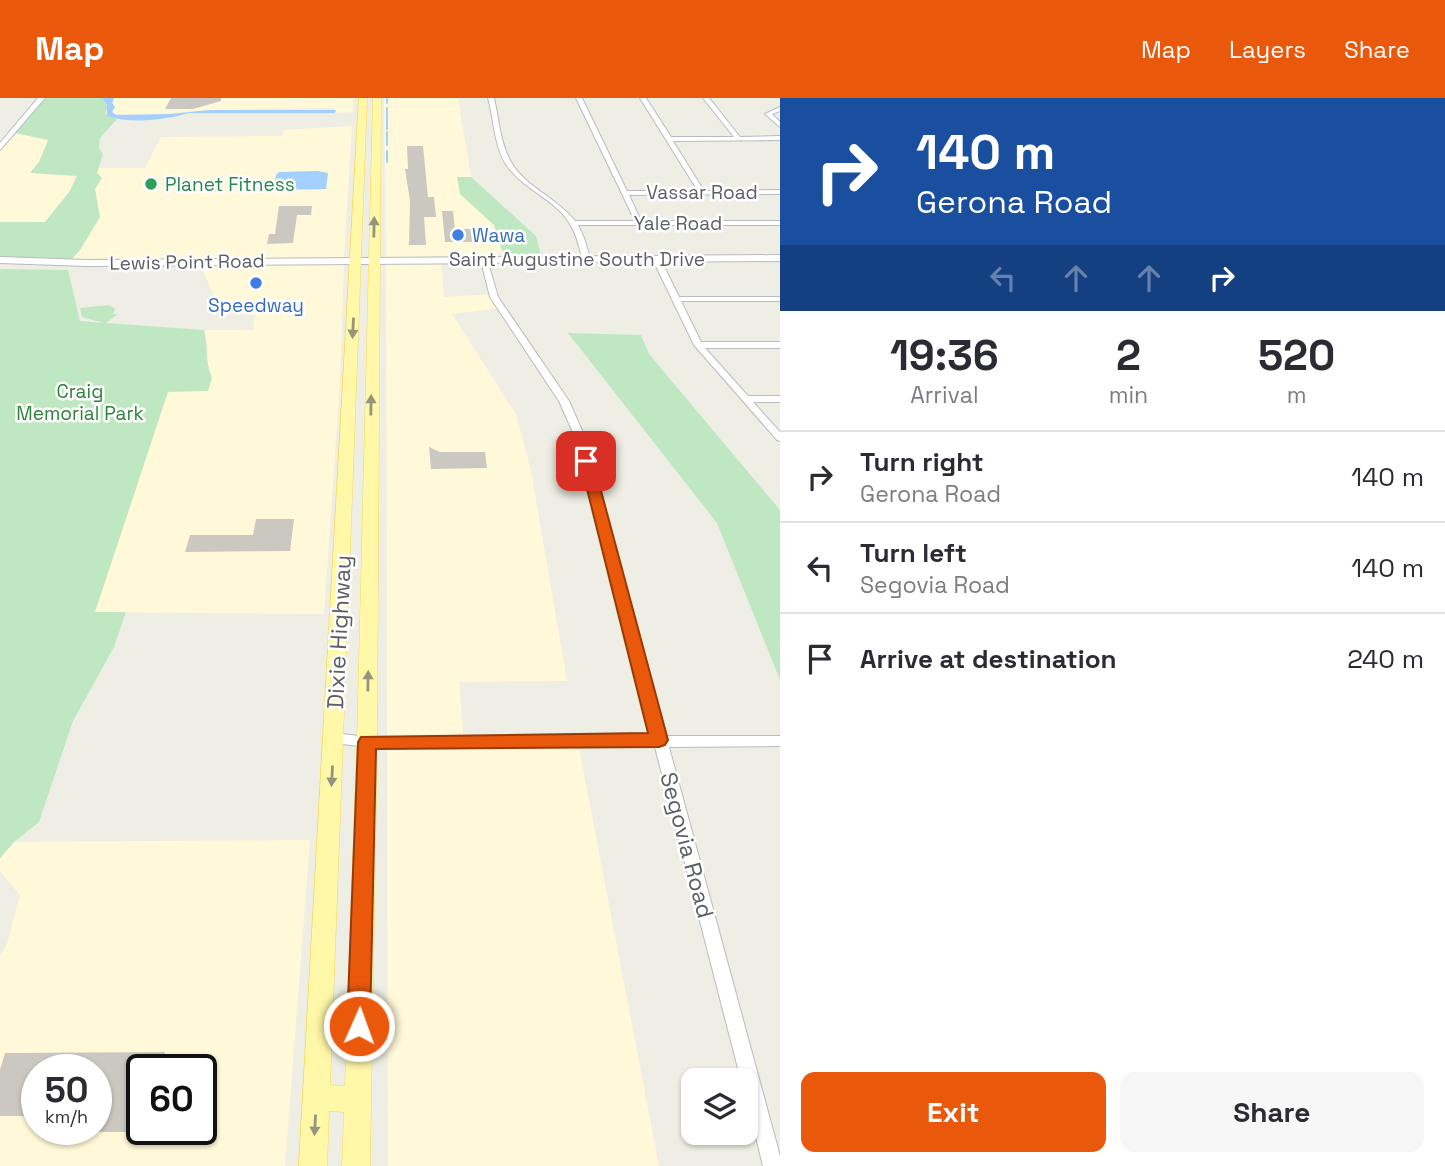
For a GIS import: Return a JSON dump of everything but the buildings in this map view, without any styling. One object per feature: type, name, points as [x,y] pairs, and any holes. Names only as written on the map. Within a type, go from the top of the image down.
[{"type":"main road","points":[[0,148],[42,98]]},
{"type":"main road","name":"Dixie Highway","points":[[356,1166],[367,742],[372,345],[364,260],[361,148],[363,98]]},
{"type":"main road","name":"Dixie Highway","points":[[313,1166],[348,439],[376,148],[377,98]]},
{"type":"main road","points":[[348,439],[371,439]]},
{"type":"main road","points":[[316,1097],[357,1100]]},
{"type":"street","points":[[491,98],[506,161],[576,223],[586,258]]},
{"type":"street","points":[[579,98],[639,223]]},
{"type":"street","points":[[643,98],[702,192]]},
{"type":"street","points":[[706,98],[738,138]]},
{"type":"street","points":[[780,109],[768,114],[780,125]]},
{"type":"street","points":[[668,139],[780,138]]},
{"type":"street","points":[[361,148],[376,148]]},
{"type":"street","name":"Vassar Road","points":[[625,193],[780,192]]},
{"type":"street","name":"Yale Road","points":[[576,223],[780,223]]},
{"type":"street","points":[[656,258],[698,345],[780,438]]},
{"type":"street","name":"Saint Augustine South Drive","points":[[364,260],[780,258]]},
{"type":"street","name":"Segovia Road","points":[[483,259],[494,298],[564,401],[579,435],[773,1166]]},
{"type":"street","name":"Lewis Point Road","points":[[0,260],[87,263],[364,260]]},
{"type":"street","points":[[676,299],[780,299]]},
{"type":"street","points":[[698,345],[780,345]]},
{"type":"street","points":[[744,399],[780,399]]},
{"type":"street","points":[[334,738],[367,742],[780,741]]},
{"type":"shaded area","points":[[114,98],[354,98],[353,112],[335,113],[336,110],[331,108],[210,110],[150,115],[113,114]]},
{"type":"shaded area","points":[[384,98],[458,98],[471,177],[457,178],[460,194],[494,225],[503,254],[386,258]]},
{"type":"shaded area","points":[[352,126],[344,258],[70,261],[100,217],[95,189],[102,178],[97,173],[99,168],[145,168],[161,137],[282,136],[284,130]]},
{"type":"shaded area","points":[[15,133],[48,139],[47,144],[76,175],[70,191],[45,222],[0,222],[0,151]]},
{"type":"shaded area","points":[[441,261],[444,297],[493,294],[501,308],[452,314],[516,414],[531,471],[567,681],[459,682],[464,742],[578,743],[659,1166],[388,1166],[386,262]]},
{"type":"shaded area","points":[[344,262],[340,383],[324,614],[95,612],[168,391],[212,378],[206,362],[208,348],[204,330],[253,330],[255,315],[220,310],[200,264]]},
{"type":"shaded area","points":[[310,840],[285,1166],[0,1166],[0,956],[7,944],[20,895],[0,871],[0,859],[14,842]]},
{"type":"green space","points":[[45,98],[102,98],[108,107],[105,114],[117,119],[100,138],[99,148],[103,154],[97,173],[102,178],[95,189],[100,217],[70,261],[0,258],[0,222],[45,222],[70,191],[77,176],[30,173],[39,162],[48,140],[15,133]]},
{"type":"green space","points":[[457,177],[471,177],[536,236],[541,255],[503,254],[494,225],[460,194]]},
{"type":"green space","name":"Craig Memorial Park","points":[[0,269],[68,270],[80,321],[104,323],[82,317],[80,308],[109,305],[115,309],[113,314],[118,314],[106,323],[204,330],[212,378],[208,391],[168,392],[95,612],[126,612],[114,647],[73,721],[39,822],[14,842],[0,858]]},
{"type":"green space","points":[[568,333],[641,335],[649,354],[780,510],[780,680],[717,523]]},
{"type":"water","points":[[102,98],[114,98],[112,103],[115,107],[112,112],[116,115],[210,110],[336,110],[335,113],[189,113],[169,118],[127,120],[107,116],[107,105]]},
{"type":"water","points":[[279,172],[328,173],[326,189],[281,190],[274,187]]},
{"type":"waterway","points":[[387,98],[387,103]]},
{"type":"waterway","points":[[387,108],[387,129]]},
{"type":"waterway","points":[[387,132],[387,145]]},
{"type":"waterway","points":[[387,151],[387,162]]},
{"type":"place","name":"Planet Fitness","points":[[151,184]]},
{"type":"place","name":"Wawa","points":[[458,235]]},
{"type":"place","name":"Speedway","points":[[256,283]]},
{"type":"route","points":[[359,1026],[367,742],[659,740],[586,461]]}]
